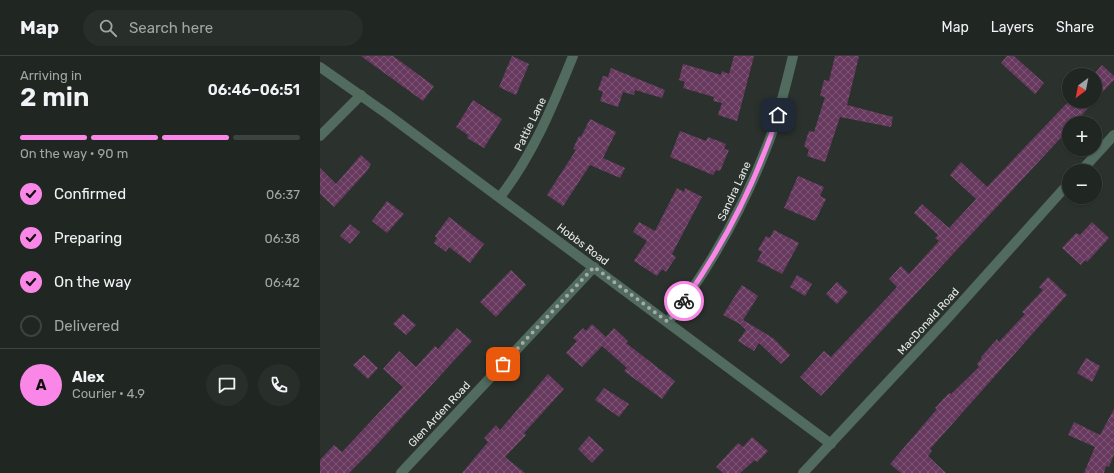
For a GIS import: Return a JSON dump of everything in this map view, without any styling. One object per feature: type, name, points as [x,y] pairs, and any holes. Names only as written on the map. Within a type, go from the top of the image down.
[{"type":"street","name":"Pattie Lane","points":[[500,197],[527,158],[534,145],[573,56]]},
{"type":"street","name":"Sandra Lane","points":[[668,322],[707,268],[731,227],[748,193],[769,140],[793,56]]},
{"type":"street","name":"Hobbs Road","points":[[320,67],[361,95],[500,197],[831,444]]},
{"type":"street","points":[[320,136],[361,95]]},
{"type":"street","points":[[1087,164],[1114,135]]},
{"type":"street","name":"MacDonald Road","points":[[803,473],[945,321],[1062,191]]},
{"type":"street","name":"Glen Arden Road","points":[[401,473],[594,267]]},
{"type":"building","points":[[361,56],[393,56],[434,86],[423,101]]},
{"type":"building","points":[[512,56],[529,64],[516,95],[499,87]]},
{"type":"building","points":[[734,56],[754,56],[737,121],[718,115],[722,103],[713,101],[714,97],[683,88],[685,82],[679,80],[683,64],[721,75],[722,71],[729,74]]},
{"type":"building","points":[[835,56],[859,56],[847,105],[893,117],[891,127],[840,117],[825,162],[807,156],[809,150],[804,146],[809,131],[814,132],[825,97],[820,96],[824,80],[829,81]]},
{"type":"building","points":[[1007,56],[1014,56],[1044,83],[1035,94],[1001,63]]},
{"type":"building","points":[[1102,65],[1114,76],[1114,80],[1102,93],[1102,68],[1099,68]]},
{"type":"building","points":[[611,68],[665,90],[662,98],[635,90],[634,95],[623,92],[618,107],[600,101],[603,92],[598,90],[603,76],[608,77]]},
{"type":"building","points":[[473,100],[502,119],[484,148],[467,138],[468,135],[456,127]]},
{"type":"building","points":[[1062,108],[1088,108],[1081,116],[1062,116],[1062,137],[821,396],[800,377],[824,351],[831,357],[897,287],[889,279],[901,266],[909,274],[939,241],[935,238],[938,235],[914,213],[922,204],[949,228],[976,199],[950,175],[961,162],[987,187]]},
{"type":"building","points":[[590,119],[616,132],[603,158],[625,168],[620,178],[590,165],[563,206],[547,195],[576,150],[573,149]]},
{"type":"building","points":[[680,131],[706,141],[708,137],[726,144],[724,149],[729,150],[720,171],[716,170],[713,175],[670,157]]},
{"type":"building","points":[[361,155],[371,164],[367,171],[334,207],[320,194],[320,168],[336,184]]},
{"type":"building","points":[[798,176],[824,187],[820,196],[826,199],[815,221],[784,208]]},
{"type":"building","points":[[677,188],[684,192],[685,188],[702,197],[672,254],[676,257],[666,272],[662,269],[657,276],[634,261],[647,241],[633,232],[639,222],[655,231]]},
{"type":"building","points":[[387,201],[404,214],[387,233],[372,221]]},
{"type":"building","points":[[449,217],[484,244],[470,263],[449,247],[446,252],[434,243],[437,238],[435,236]]},
{"type":"building","points":[[1092,222],[1109,238],[1087,262],[1085,260],[1081,265],[1062,248],[1076,233],[1080,235]]},
{"type":"building","points":[[350,224],[360,232],[350,244],[340,236]]},
{"type":"building","points":[[774,230],[799,243],[782,274],[757,261],[762,252],[758,250],[766,236],[770,238]]},
{"type":"building","points":[[511,270],[526,285],[496,317],[480,302]]},
{"type":"building","points":[[797,275],[812,284],[805,296],[790,287]]},
{"type":"building","points":[[1048,277],[1067,295],[930,449],[932,451],[928,456],[946,473],[901,473],[890,464],[937,409],[935,408],[949,393],[951,394],[979,367],[977,364],[982,358],[981,357],[997,339],[999,342],[1025,314],[1022,312],[1043,290],[1039,287]]},
{"type":"building","points":[[837,282],[848,292],[837,304],[826,294]]},
{"type":"building","points":[[742,285],[758,296],[743,320],[773,338],[790,355],[781,364],[759,343],[754,351],[738,341],[746,330],[740,324],[723,315]]},
{"type":"building","points":[[403,314],[416,325],[406,335],[393,324]]},
{"type":"building","points":[[592,324],[606,337],[614,328],[628,341],[626,343],[675,381],[662,399],[624,371],[627,368],[602,346],[582,367],[566,353],[577,341],[573,338],[583,328],[586,331]]},
{"type":"building","points":[[457,328],[472,341],[369,453],[349,473],[320,473],[320,460],[334,445],[342,452],[403,387],[383,369],[399,351],[416,367],[435,346],[438,349]]},
{"type":"building","points":[[364,355],[378,368],[368,379],[353,365]]},
{"type":"building","points":[[1086,358],[1100,366],[1092,382],[1077,373]]},
{"type":"building","points":[[548,374],[564,389],[524,433],[526,435],[505,457],[525,473],[462,473],[488,442],[484,438],[496,425],[500,430]]},
{"type":"building","points":[[604,388],[629,404],[619,417],[595,400]]},
{"type":"building","points":[[1114,409],[1114,454],[1109,467],[1106,466],[1104,473],[1084,473],[1095,447],[1068,435],[1074,422],[1100,435]]},
{"type":"building","points":[[589,436],[604,450],[592,463],[578,449]]},
{"type":"building","points":[[752,437],[768,451],[757,462],[755,460],[740,473],[723,473],[716,467],[738,443],[743,447]]},
{"type":"way so far","points":[[503,364],[594,267],[668,322],[684,301]]},
{"type":"route","points":[[684,301],[707,268],[731,227],[748,193],[778,115]]}]
